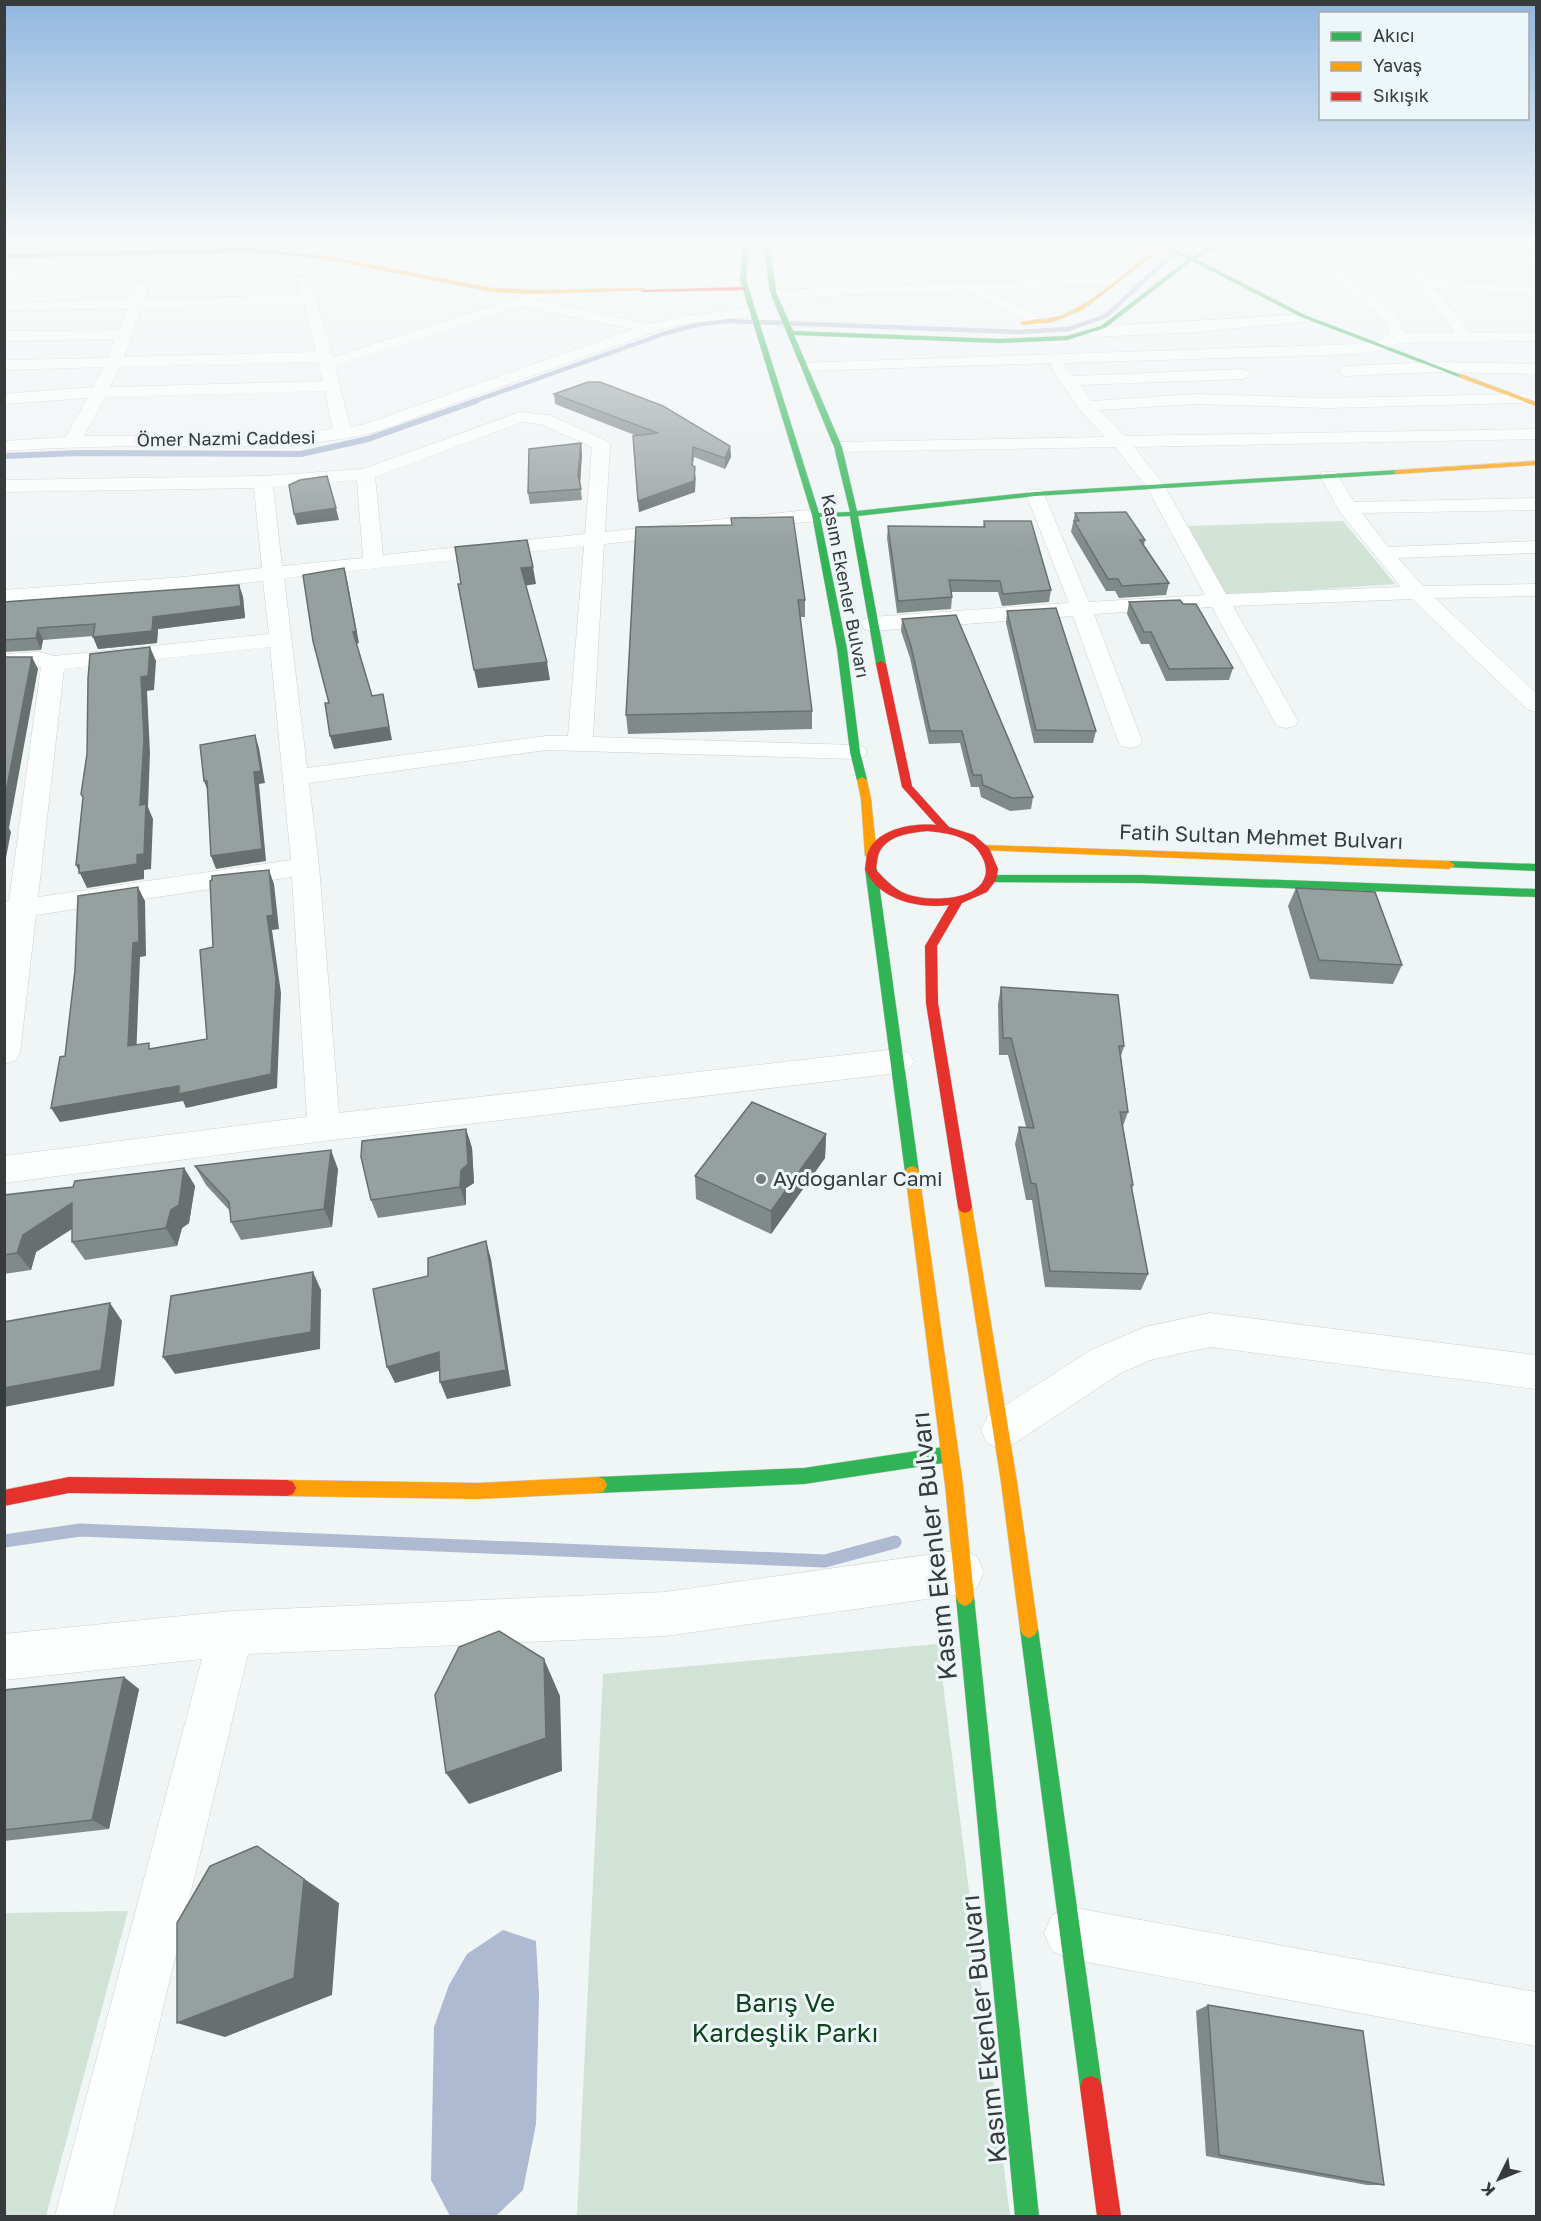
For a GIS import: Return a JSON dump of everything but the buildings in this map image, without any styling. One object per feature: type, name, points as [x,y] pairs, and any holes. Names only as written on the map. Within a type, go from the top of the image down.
[{"type":"street","points":[[72,443],[124,344]]},
{"type":"street","points":[[319,344],[326,360],[343,434]]},
{"type":"street","points":[[4,364],[326,360],[379,344]]},
{"type":"street","name":"Ömer Nazmi Caddesi","points":[[4,446],[72,443],[293,441],[343,434],[369,428],[608,344]]},
{"type":"street","name":"Kasım Ekenler Bulvarı","points":[[763,344],[816,515],[842,649],[855,752],[866,799],[871,856]]},
{"type":"street","name":"Kasım Ekenler Bulvarı","points":[[796,344],[838,447],[855,514],[873,624],[907,787],[945,828]]},
{"type":"street","points":[[1045,344],[1086,406],[1122,444],[1155,485],[1286,721]]},
{"type":"street","points":[[1374,344],[1536,404]]},
{"type":"street","points":[[804,366],[1383,347],[1388,344]]},
{"type":"street","points":[[1330,371],[1437,367],[1536,369]]},
{"type":"street","points":[[1069,381],[1259,374]]},
{"type":"street","points":[[4,399],[98,392],[332,386]]},
{"type":"street","points":[[1086,406],[1194,399],[1327,403],[1520,398]]},
{"type":"street","points":[[4,486],[264,482],[366,474],[520,417],[543,419],[601,445],[580,744]]},
{"type":"street","points":[[838,447],[1122,444],[1536,434]]},
{"type":"street","points":[[4,596],[184,584],[816,515],[855,514],[1035,494],[1155,485],[1536,464]]},
{"type":"street","points":[[366,474],[374,563]]},
{"type":"street","points":[[1329,476],[1347,508],[1417,591],[1536,705]]},
{"type":"street","points":[[264,482],[305,866],[324,1128]]},
{"type":"street","points":[[1035,494],[1082,610],[1130,741]]},
{"type":"street","points":[[1347,508],[1536,504]]},
{"type":"street","points":[[1383,553],[1536,547]]},
{"type":"street","points":[[873,624],[1417,591],[1536,590]]},
{"type":"street","points":[[4,661],[39,659],[53,663],[281,639]]},
{"type":"street","points":[[4,1053],[14,910],[53,663]]},
{"type":"street","points":[[294,777],[546,743],[855,752]]},
{"type":"street","points":[[920,826],[945,828],[968,835],[985,848],[993,863],[991,879],[978,893],[957,901],[931,903],[905,898],[884,887],[872,872],[871,856],[880,842],[897,831],[920,826]]},
{"type":"street","name":"Fatih Sultan Mehmet Bulvarı","points":[[985,848],[1536,868]]},
{"type":"street","points":[[14,910],[305,866]]},
{"type":"street","name":"Kasım Ekenler Bulvarı","points":[[872,872],[950,1454],[1027,2217]]},
{"type":"street","points":[[991,879],[1141,879],[1536,893]]},
{"type":"street","points":[[957,901],[931,946],[932,1003],[1000,1430],[1108,2217]]},
{"type":"street","points":[[4,1170],[324,1128],[898,1061]]},
{"type":"street","points":[[1000,1430],[1105,1362],[1145,1344],[1210,1330],[1536,1372]]},
{"type":"street","points":[[4,1498],[69,1485],[478,1491],[804,1476],[950,1454]]},
{"type":"street","points":[[4,1658],[231,1633],[665,1614],[962,1572]]},
{"type":"street","points":[[84,2217],[231,1633]]},
{"type":"street","points":[[1070,1933],[1536,2019]]},
{"type":"green space","points":[[1343,521],[1395,584],[1225,596],[1188,526]]},
{"type":"green space","name":"Barış Ve Kardeşlik Parkı","points":[[938,1644],[1010,2216],[577,2216],[603,1674]]},
{"type":"green space","points":[[128,1911],[46,2216],[5,2216],[5,1913]]},
{"type":"water","points":[[503,1930],[536,1941],[539,1996],[536,2124],[523,2190],[496,2216],[450,2216],[431,2180],[434,2027],[449,1985],[467,1954]]},
{"type":"waterway","points":[[472,402],[636,344]]},
{"type":"waterway","points":[[4,456],[79,453],[301,454],[368,439],[476,401]]},
{"type":"waterway","points":[[4,1541],[80,1530],[825,1561],[895,1542]]},
{"type":"traffic: fast","points":[[763,344],[816,515],[842,649],[855,752],[862,780]]},
{"type":"traffic: fast","points":[[795,344],[838,447],[854,514],[881,664]]},
{"type":"traffic: fast","points":[[1376,344],[1461,376]]},
{"type":"traffic: fast","points":[[816,515],[854,514],[1035,494],[1397,472]]},
{"type":"traffic: fast","points":[[1449,865],[1536,868]]},
{"type":"traffic: fast","points":[[871,869],[912,1172]]},
{"type":"traffic: fast","points":[[991,879],[1141,879],[1536,893]]},
{"type":"traffic: fast","points":[[598,1485],[804,1476],[950,1454]]},
{"type":"traffic: fast","points":[[965,1597],[1027,2216]]},
{"type":"traffic: fast","points":[[1029,1629],[1091,2087]]},
{"type":"traffic: slow","points":[[1461,376],[1536,404]]},
{"type":"traffic: slow","points":[[1397,472],[1536,463]]},
{"type":"traffic: slow","points":[[862,780],[871,856]]},
{"type":"traffic: slow","points":[[985,848],[1449,865]]},
{"type":"traffic: slow","points":[[912,1172],[954,1485],[965,1597]]},
{"type":"traffic: slow","points":[[965,1207],[1009,1482],[1029,1629]]},
{"type":"traffic: slow","points":[[287,1488],[478,1491],[598,1485]]},
{"type":"traffic: jam","points":[[881,664],[907,787],[945,828]]},
{"type":"traffic: jam","points":[[871,869],[874,851],[886,838],[905,830],[927,827],[950,830],[970,838],[985,851],[992,869],[990,880],[983,889],[972,896],[945,902],[908,899],[892,891],[872,872]]},
{"type":"traffic: jam","points":[[957,901],[931,946],[932,1003],[965,1207]]},
{"type":"traffic: jam","points":[[4,1498],[69,1485],[287,1488]]},
{"type":"traffic: jam","points":[[1091,2087],[1109,2216]]},
{"type":"place","name":"Aydoğanlar Cami","points":[[761,1179]]}]
